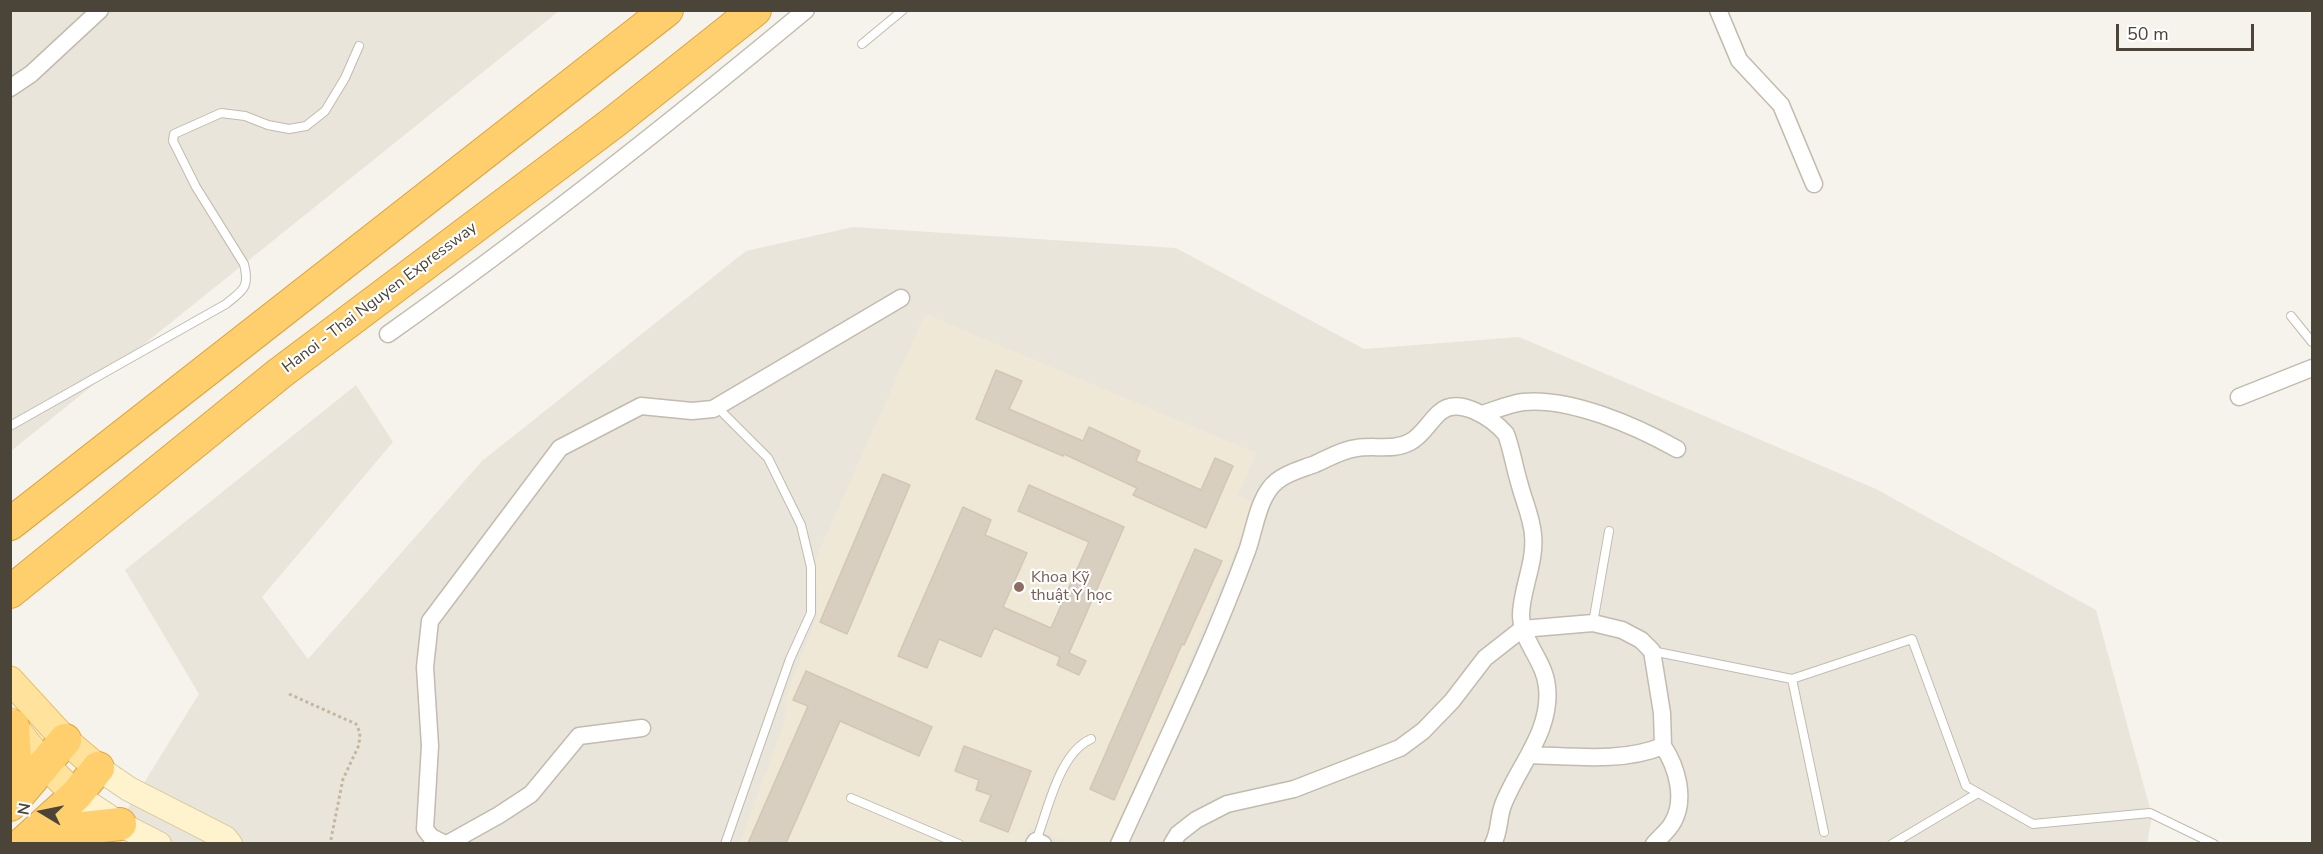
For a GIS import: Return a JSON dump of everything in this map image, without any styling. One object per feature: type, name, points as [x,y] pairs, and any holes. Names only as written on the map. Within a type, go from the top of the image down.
[{"type":"highway","points":[[10,524],[667,10]]},
{"type":"highway","name":"Hanoi - Thai Nguyen Expressway","points":[[10,592],[280,373],[614,122],[754,10]]},
{"type":"highway","points":[[10,794],[16,777],[12,724]]},
{"type":"highway","points":[[10,805],[65,740]]},
{"type":"highway","points":[[24,843],[76,795],[98,768]]},
{"type":"highway","points":[[24,843],[64,830],[120,824]]},
{"type":"main road","points":[[10,680],[65,740],[98,768],[129,789],[225,838],[230,843]]},
{"type":"main road","points":[[12,724],[44,764],[76,795],[120,824],[159,843]]},
{"type":"street","points":[[10,88],[31,74],[100,10]]},
{"type":"street","points":[[388,334],[460,283],[567,201],[806,10]]},
{"type":"street","points":[[1718,10],[1739,60],[1781,105],[1814,184]]},
{"type":"street","points":[[642,728],[579,736],[531,794],[499,816],[446,843],[430,837],[425,829],[430,746],[425,667],[430,621],[560,448],[641,406],[692,411],[717,407],[901,298]]},
{"type":"street","points":[[2239,397],[2313,368]]},
{"type":"street","points":[[1482,414],[1523,402],[1558,404],[1600,414],[1677,448]]},
{"type":"street","points":[[1119,843],[1222,615],[1252,538],[1263,501],[1275,482],[1338,452],[1358,447],[1395,448],[1404,446],[1414,440],[1440,412],[1449,407],[1459,407],[1482,414],[1506,434],[1533,534],[1530,574],[1521,612],[1522,629],[1545,673],[1548,688],[1545,714],[1539,734],[1504,802],[1499,815],[1498,833],[1493,843]]},
{"type":"street","points":[[1172,843],[1178,834],[1196,820],[1227,804],[1294,789],[1400,748],[1423,731],[1452,701],[1485,658],[1522,629],[1593,623],[1622,630],[1641,640],[1652,651],[1662,713],[1663,746],[1671,757],[1679,794],[1673,824],[1654,843]]},
{"type":"street","points":[[1528,755],[1603,756],[1631,754],[1663,746]]},
{"type":"lane","points":[[862,44],[903,10]]},
{"type":"lane","points":[[10,426],[127,362],[226,304],[244,289],[248,278],[244,264],[196,187],[173,141],[174,134],[221,113],[245,116],[268,125],[289,129],[306,126],[325,111],[345,78],[359,46]]},
{"type":"lane","points":[[2292,316],[2313,342]]},
{"type":"lane","points":[[717,407],[768,458],[801,525],[811,567],[811,613],[790,659],[725,843]]},
{"type":"lane","points":[[1593,623],[1609,531]]},
{"type":"lane","points":[[1652,651],[1792,679],[1912,639],[1966,786],[2033,824],[2150,813],[2214,843]]},
{"type":"lane","points":[[1792,679],[1824,832]]},
{"type":"lane","points":[[1038,843],[1066,763],[1080,744],[1091,739]]},
{"type":"lane","points":[[1892,843],[1978,793]]},
{"type":"lane","points":[[851,798],[959,843]]},
{"type":"path","points":[[289,694],[356,724],[360,733],[359,745],[343,779],[330,843]]},
{"type":"shaded area","points":[[11,11],[559,11],[11,451]]},
{"type":"shaded area","points":[[853,227],[1176,248],[1364,349],[1519,337],[1876,489],[2096,610],[2152,816],[2147,844],[106,844],[199,694],[125,570],[356,385],[393,442],[262,597],[308,659],[482,461],[746,251]]},
{"type":"shaded area","name":"Khoa Kỹ thuật Y học","points":[[925,314],[1256,453],[1238,495],[1255,503],[1122,823],[1108,843],[1069,843],[1030,828],[1023,843],[739,844],[784,723],[786,696],[818,614],[815,560]]},
{"type":"building","points":[[996,370],[1022,381],[1009,409],[1083,441],[1089,427],[1140,451],[1136,461],[1201,490],[1215,458],[1233,466],[1206,528],[1133,495],[1137,488],[1064,454],[1063,456],[976,419]]},
{"type":"building","points":[[883,474],[910,485],[847,634],[820,622]]},
{"type":"building","points":[[1029,485],[1124,527],[1069,653],[1086,661],[1079,675],[1057,665],[1060,657],[994,628],[981,657],[939,639],[927,668],[898,656],[963,507],[991,520],[985,535],[1027,553],[1003,607],[1051,628],[1089,542],[1018,511]]},
{"type":"building","points":[[1195,549],[1222,561],[1184,645],[1182,644],[1114,800],[1090,789]]},
{"type":"building","points":[[806,671],[932,727],[919,756],[840,721],[786,843],[748,843],[808,706],[793,700]]},
{"type":"building","points":[[964,746],[1031,771],[1008,832],[980,821],[991,795],[976,790],[979,780],[955,771]]},
{"type":"place","name":"Khoa Kỹ thuật Y học","points":[[1019,587]]}]
